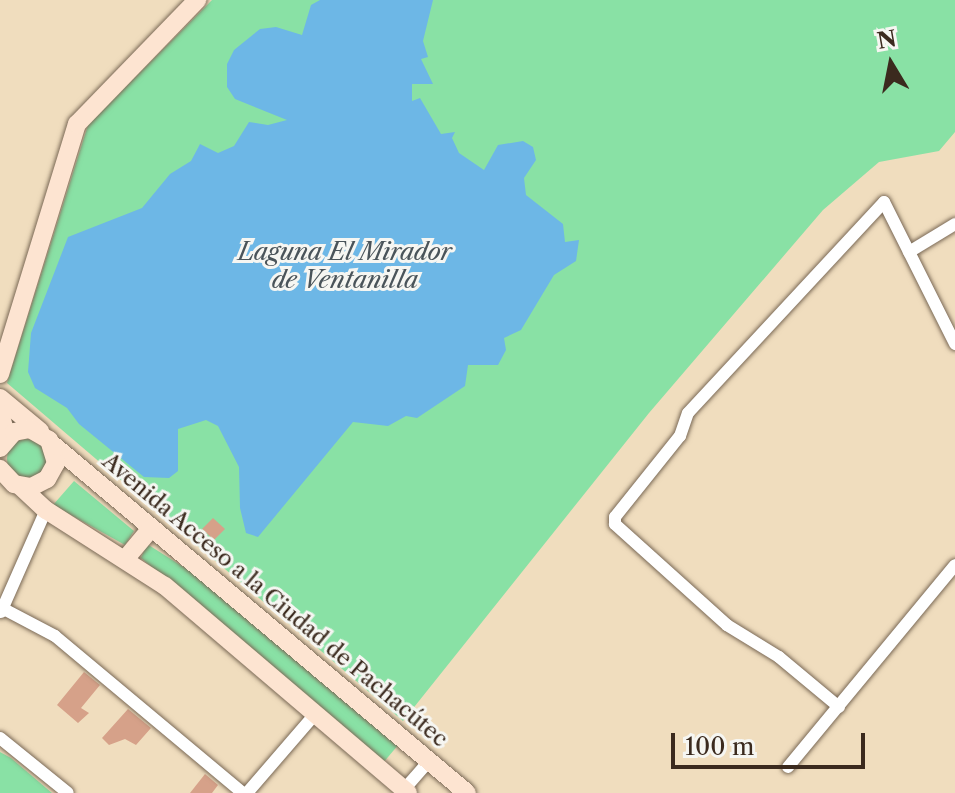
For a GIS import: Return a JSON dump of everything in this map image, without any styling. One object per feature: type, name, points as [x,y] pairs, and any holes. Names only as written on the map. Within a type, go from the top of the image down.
[{"type":"main road","points":[[0,374],[77,124],[197,0]]},
{"type":"main road","name":"Avenida Acceso a la Ciudad de Pachacútec","points":[[0,398],[467,793]]},
{"type":"main road","points":[[0,413],[2,443],[30,429],[49,440],[53,471],[40,484],[12,485]]},
{"type":"main road","points":[[0,469],[12,485],[46,510],[127,557],[316,713],[404,792]]},
{"type":"main road","points":[[127,557],[151,528]]},
{"type":"street","points":[[839,707],[779,657],[727,625],[615,524],[615,517],[680,436],[688,413],[884,202],[955,344]]},
{"type":"street","points":[[909,252],[955,224]]},
{"type":"street","points":[[942,318],[955,311]]},
{"type":"street","points":[[46,510],[1,610],[55,636],[245,793],[316,713]]},
{"type":"street","points":[[788,767],[955,565]]},
{"type":"street","points":[[0,738],[68,793]]},
{"type":"street","points":[[404,792],[429,761]]},
{"type":"green space","points":[[212,0],[955,0],[955,132],[939,151],[879,162],[823,210],[649,413],[403,721],[7,383],[88,125]]},
{"type":"green space","points":[[27,439],[41,445],[47,459],[41,473],[27,479],[13,473],[7,459],[13,445]]},
{"type":"green space","points":[[74,481],[134,531],[125,545],[53,505]]},
{"type":"green space","points":[[147,544],[204,580],[399,744],[383,763],[141,558]]},
{"type":"green space","points":[[0,752],[11,758],[52,793],[0,793]]},
{"type":"water","name":"Laguna El Mirador de Ventanilla","points":[[320,0],[433,0],[423,41],[428,57],[421,59],[433,84],[412,84],[412,101],[420,98],[441,134],[455,132],[452,138],[459,153],[484,170],[498,145],[523,141],[533,147],[536,160],[524,178],[526,195],[563,224],[565,242],[579,240],[576,261],[554,275],[521,330],[504,338],[506,350],[498,365],[468,365],[465,386],[417,418],[406,416],[388,426],[353,422],[258,537],[246,533],[240,508],[239,467],[218,426],[206,420],[178,429],[178,471],[169,478],[144,477],[79,424],[67,408],[35,388],[28,372],[31,333],[68,237],[142,208],[170,174],[191,161],[200,144],[218,153],[234,146],[249,122],[268,125],[287,120],[235,99],[227,87],[227,64],[234,50],[260,29],[276,27],[302,35],[311,5]]},
{"type":"building","points":[[213,518],[225,529],[214,540],[202,529]]},
{"type":"building","points":[[84,672],[100,685],[81,708],[89,713],[78,723],[57,705]]},
{"type":"building","points":[[128,709],[151,728],[136,745],[125,739],[109,745],[102,738]]},
{"type":"building","points":[[205,774],[218,785],[212,793],[190,793]]}]
